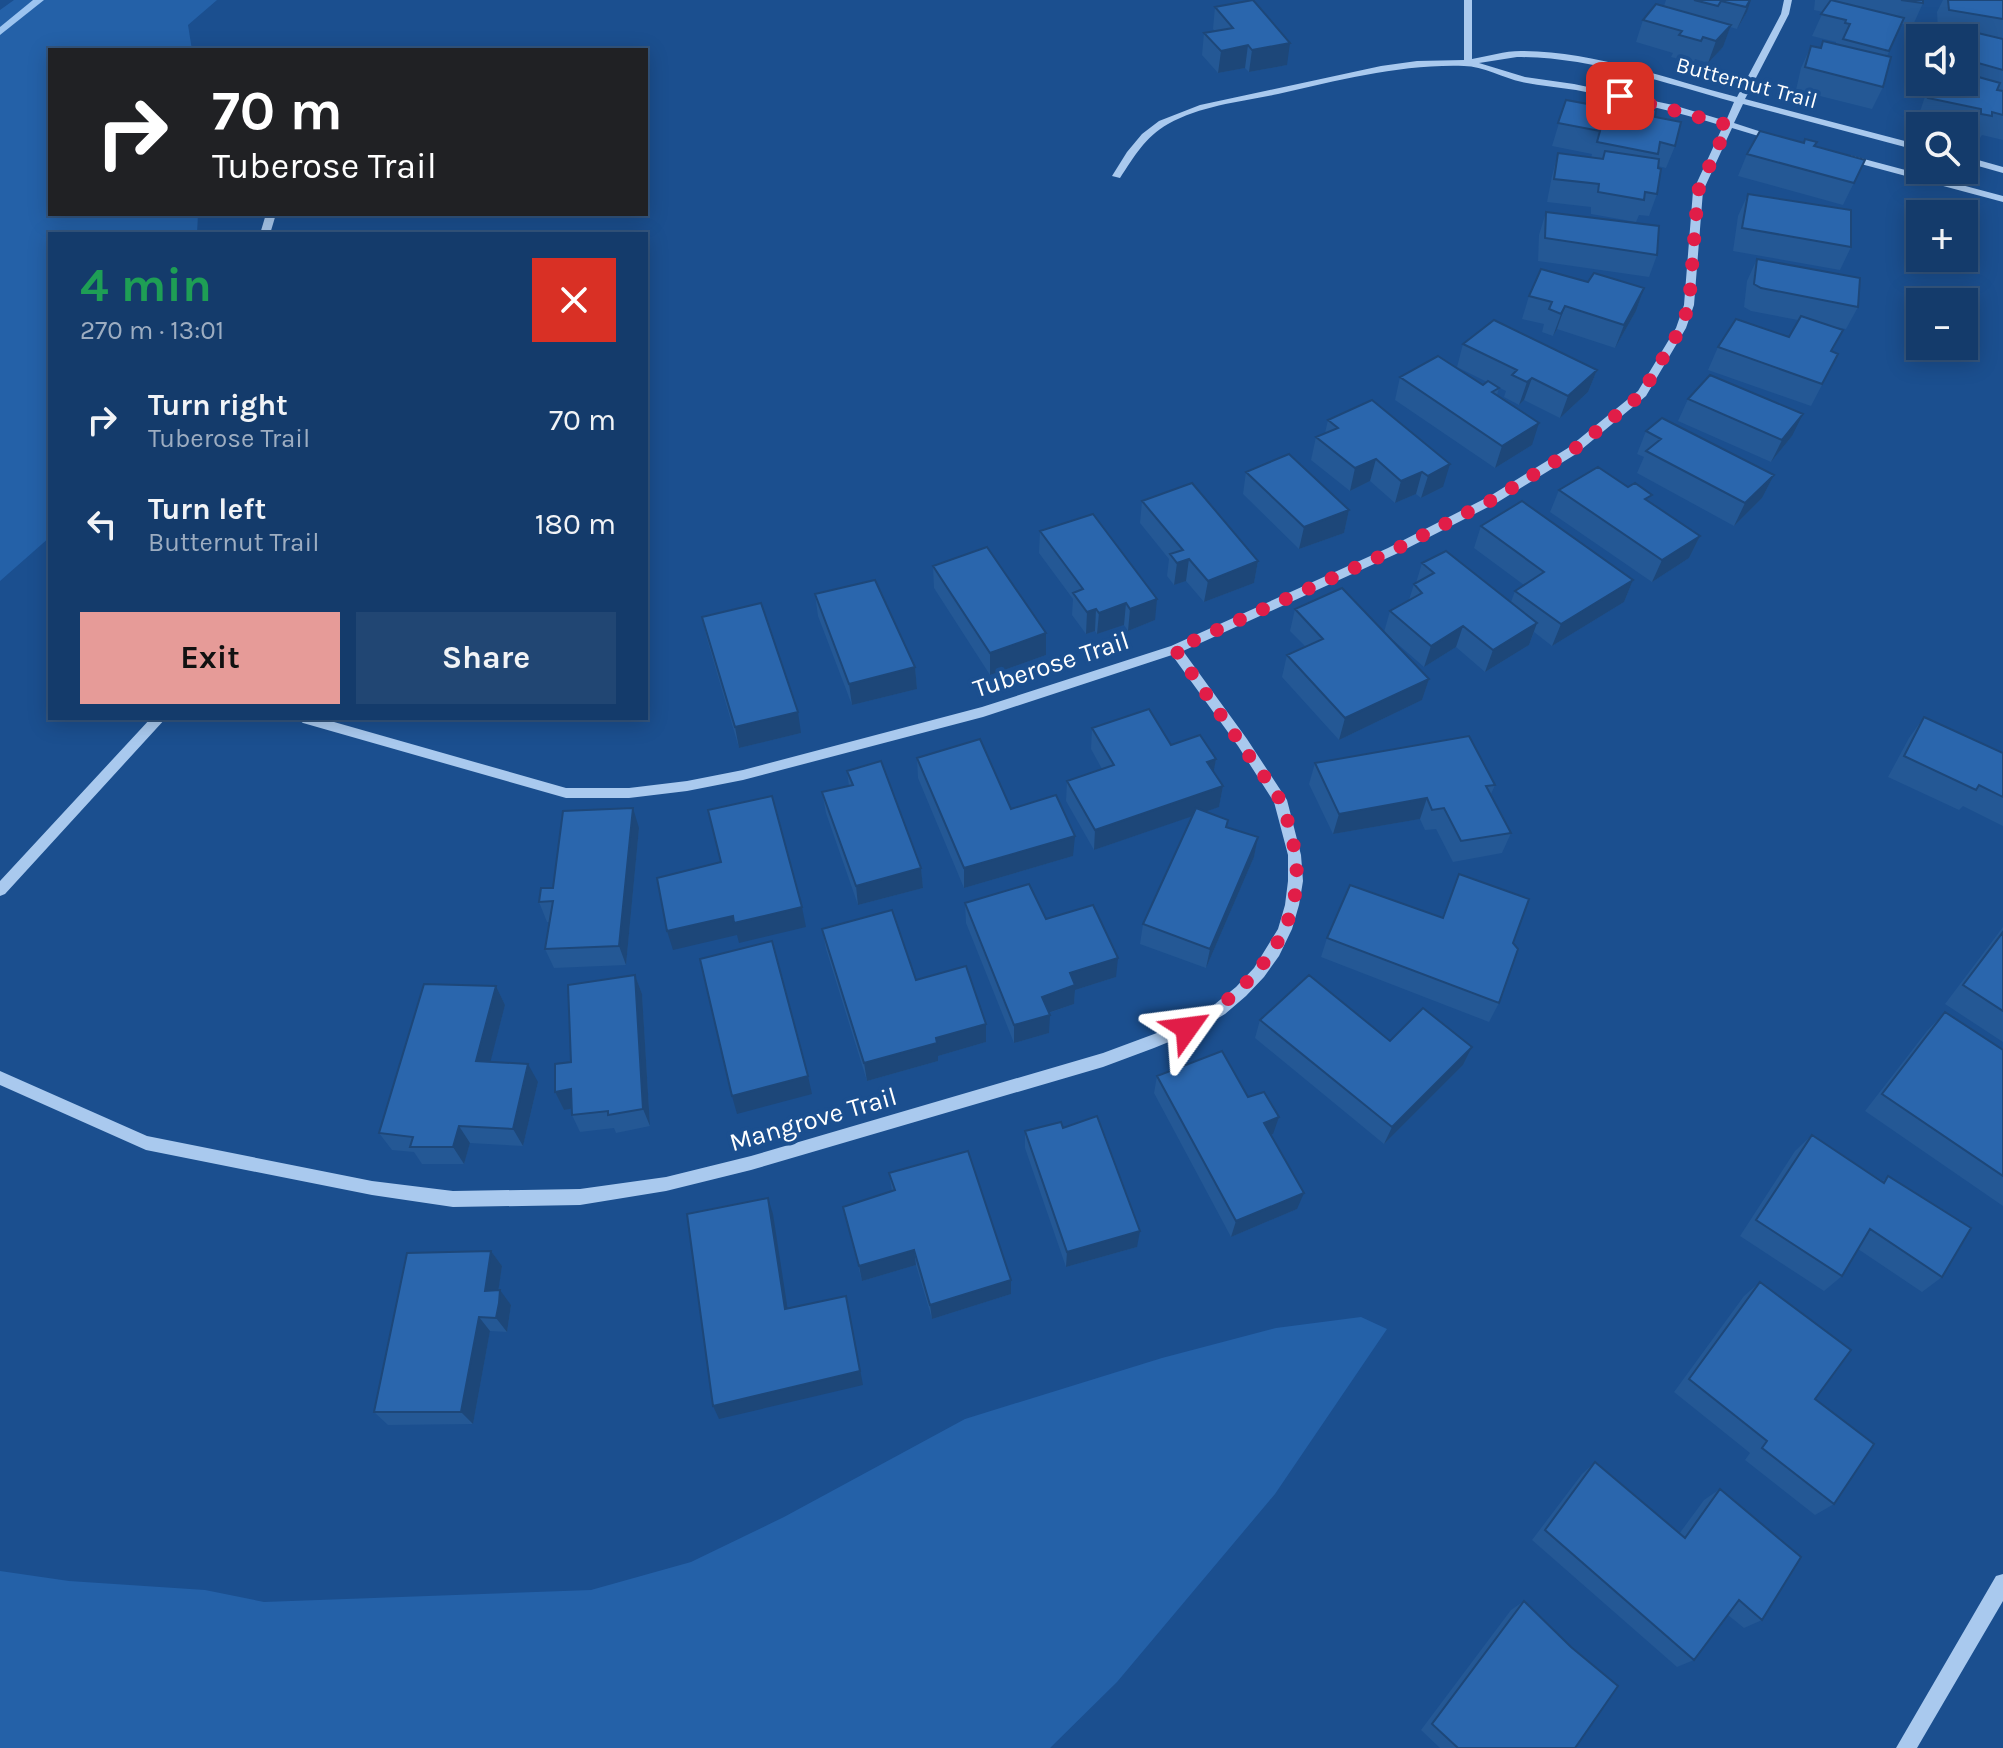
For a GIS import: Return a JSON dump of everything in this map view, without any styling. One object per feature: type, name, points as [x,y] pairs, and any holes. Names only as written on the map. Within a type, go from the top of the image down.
[{"type":"street","points":[[1468,0],[1468,63]]},
{"type":"street","name":"Tuberose Trail","points":[[310,720],[566,793],[629,793],[743,775],[983,712],[1175,649],[1392,551],[1494,499],[1572,451],[1642,393],[1681,328],[1689,305],[1698,191],[1740,100],[1785,14],[1788,0]]},
{"type":"street","name":"Butternut Trail","points":[[1117,176],[1128,152],[1142,136],[1155,126],[1197,109],[1363,73],[1416,64],[1468,63],[1504,54],[1527,54],[1639,73],[1906,144]]},
{"type":"street","name":"Butternut Trail","points":[[1468,63],[1524,80],[1620,96],[1787,141]]},
{"type":"street","points":[[1831,153],[2003,199]]},
{"type":"street","points":[[1978,163],[2003,170]]},
{"type":"street","name":"Mangrove Trail","points":[[0,1078],[146,1143],[372,1188],[453,1199],[580,1197],[666,1184],[751,1163],[1144,1045],[1210,1015],[1251,981],[1290,921],[1297,894],[1296,853],[1281,802],[1175,649]]},
{"type":"street","points":[[0,890],[157,720]]},
{"type":"street","points":[[1906,1748],[2003,1583]]},
{"type":"shaded area","points":[[14,0],[217,0],[188,25],[192,48],[48,48],[48,216],[198,216],[197,232],[48,232],[48,539],[0,581],[0,10]]},
{"type":"shaded area","points":[[1361,1317],[1387,1329],[1275,1494],[1117,1682],[1050,1748],[0,1748],[0,1571],[69,1581],[205,1590],[264,1602],[591,1590],[691,1562],[784,1517],[965,1419],[1162,1358],[1276,1328]]},
{"type":"building","points":[[1253,0],[1290,43],[1252,50],[1248,45],[1221,51],[1204,33],[1233,28],[1215,7]]},
{"type":"building","points":[[1694,0],[1750,0],[1746,7],[1721,1],[1718,6]]},
{"type":"building","points":[[1831,0],[1904,18],[1889,51],[1843,39],[1850,24],[1845,23],[1846,20],[1821,14]]},
{"type":"building","points":[[1948,0],[2003,0],[2003,19],[1949,10]]},
{"type":"building","points":[[1656,4],[1731,25],[1716,41],[1703,37],[1701,41],[1679,35],[1682,31],[1643,20]]},
{"type":"building","points":[[1978,33],[2003,39],[2003,70],[1978,63]]},
{"type":"building","points":[[1823,41],[1891,57],[1883,87],[1805,67],[1811,46],[1821,48]]},
{"type":"building","points":[[1978,77],[2000,83],[1997,90],[2003,91],[2003,115],[1992,112],[1992,116],[1981,114],[1981,109],[1928,98],[1978,96]]},
{"type":"building","points":[[1590,97],[1656,110],[1655,117],[1681,122],[1675,146],[1660,142],[1658,154],[1597,142],[1600,131],[1558,123],[1566,100],[1588,104]]},
{"type":"building","points":[[1760,131],[1804,143],[1805,139],[1817,142],[1814,146],[1865,160],[1854,183],[1747,154]]},
{"type":"building","points":[[1605,151],[1659,159],[1658,168],[1661,169],[1657,194],[1645,192],[1644,200],[1598,192],[1599,184],[1554,179],[1558,153],[1603,159]]},
{"type":"building","points":[[1748,194],[1851,210],[1851,247],[1742,228]]},
{"type":"building","points":[[1546,212],[1659,226],[1657,255],[1545,238]]},
{"type":"building","points":[[1757,259],[1860,278],[1858,307],[1761,288],[1754,284]]},
{"type":"building","points":[[1541,269],[1588,282],[1594,273],[1644,288],[1624,325],[1565,306],[1561,314],[1549,309],[1552,302],[1529,296]]},
{"type":"building","points":[[1801,316],[1843,330],[1831,351],[1838,354],[1822,384],[1718,347],[1736,319],[1789,337]]},
{"type":"building","points":[[1494,320],[1597,370],[1568,396],[1532,378],[1527,382],[1512,375],[1517,370],[1463,344]]},
{"type":"building","points":[[1438,356],[1483,385],[1488,381],[1499,388],[1492,392],[1539,423],[1502,446],[1400,377]]},
{"type":"building","points":[[1710,375],[1803,414],[1782,440],[1688,399]]},
{"type":"building","points":[[1372,400],[1450,464],[1428,476],[1422,472],[1401,481],[1376,459],[1355,468],[1316,437],[1338,428],[1328,420]]},
{"type":"building","points":[[1662,418],[1774,475],[1745,503],[1646,451],[1661,439],[1646,431]]},
{"type":"building","points":[[1289,454],[1349,510],[1304,527],[1246,472]]},
{"type":"building","points":[[1598,467],[1628,487],[1635,483],[1652,495],[1645,499],[1700,536],[1662,560],[1559,490]]},
{"type":"building","points":[[1192,483],[1258,561],[1208,581],[1189,559],[1177,563],[1170,554],[1183,550],[1142,501]]},
{"type":"building","points":[[1522,501],[1633,580],[1561,624],[1515,591],[1544,572],[1481,526]]},
{"type":"building","points":[[1093,514],[1157,599],[1130,609],[1126,603],[1099,613],[1096,609],[1087,612],[1073,593],[1083,589],[1040,531]]},
{"type":"building","points":[[987,547],[1046,633],[990,653],[933,566]]},
{"type":"building","points":[[1446,551],[1537,623],[1493,650],[1463,626],[1431,646],[1390,611],[1422,593],[1414,584],[1434,573],[1422,563]]},
{"type":"building","points":[[875,580],[915,667],[849,684],[815,594]]},
{"type":"building","points":[[1342,588],[1429,679],[1345,718],[1287,655],[1323,639],[1295,609]]},
{"type":"building","points":[[761,603],[798,712],[735,727],[702,617]]},
{"type":"building","points":[[1149,709],[1171,745],[1200,735],[1216,759],[1207,762],[1223,786],[1095,830],[1067,781],[1114,765],[1092,728]]},
{"type":"building","points":[[1924,717],[2003,753],[2003,797],[1979,785],[1976,790],[1904,756]]},
{"type":"building","points":[[1469,736],[1495,785],[1486,786],[1511,833],[1461,841],[1444,808],[1432,810],[1427,798],[1339,814],[1315,763]]},
{"type":"building","points":[[980,739],[1011,809],[1056,795],[1075,836],[964,868],[917,758]]},
{"type":"building","points":[[881,761],[921,868],[856,886],[822,792],[853,785],[847,771]]},
{"type":"building","points":[[772,796],[802,907],[734,923],[733,916],[667,931],[657,878],[721,862],[708,810]]},
{"type":"building","points":[[633,808],[619,946],[545,949],[553,901],[539,902],[541,888],[553,888],[563,811]]},
{"type":"building","points":[[1196,808],[1228,820],[1226,827],[1258,837],[1210,949],[1143,924]]},
{"type":"building","points":[[1459,874],[1529,899],[1513,943],[1518,949],[1499,1003],[1327,938],[1350,885],[1443,918]]},
{"type":"building","points":[[1029,884],[1046,919],[1093,905],[1118,958],[1070,973],[1075,985],[1042,997],[1050,1015],[1014,1025],[965,903]]},
{"type":"building","points":[[892,910],[916,980],[966,966],[986,1024],[936,1038],[937,1043],[864,1063],[822,929]]},
{"type":"building","points":[[2003,932],[2003,1011],[1963,985]]},
{"type":"building","points":[[772,941],[808,1076],[732,1096],[700,959]]},
{"type":"building","points":[[635,975],[643,1109],[608,1115],[608,1111],[572,1115],[571,1089],[555,1092],[555,1064],[571,1062],[568,985]]},
{"type":"building","points":[[1309,975],[1390,1041],[1423,1008],[1472,1047],[1392,1127],[1260,1020]]},
{"type":"building","points":[[424,984],[496,986],[476,1061],[528,1064],[513,1129],[459,1126],[453,1147],[410,1147],[413,1137],[379,1133]]},
{"type":"building","points":[[1945,1012],[2003,1050],[2003,1176],[1882,1094]]},
{"type":"building","points":[[1222,1051],[1248,1097],[1264,1092],[1279,1117],[1264,1123],[1304,1193],[1236,1221],[1157,1076]]},
{"type":"building","points":[[1097,1116],[1140,1231],[1067,1252],[1025,1131],[1061,1122],[1063,1128]]},
{"type":"building","points":[[1812,1135],[1884,1183],[1888,1176],[1971,1228],[1942,1277],[1870,1229],[1842,1276],[1756,1220]]},
{"type":"building","points":[[968,1151],[1011,1280],[930,1305],[914,1250],[859,1266],[843,1207],[895,1190],[889,1173]]},
{"type":"building","points":[[768,1198],[785,1309],[846,1296],[860,1371],[713,1406],[687,1214]]},
{"type":"building","points":[[491,1251],[485,1291],[500,1290],[499,1303],[496,1318],[479,1317],[461,1412],[374,1412],[407,1253]]},
{"type":"building","points":[[1760,1282],[1851,1350],[1815,1399],[1874,1444],[1834,1504],[1762,1448],[1767,1441],[1689,1379]]},
{"type":"building","points":[[1595,1462],[1685,1538],[1720,1489],[1801,1557],[1762,1620],[1739,1600],[1694,1660],[1545,1530]]},
{"type":"building","points":[[1524,1601],[1571,1647],[1618,1686],[1575,1748],[1458,1748],[1432,1724]]},
{"type":"waterway","points":[[0,32],[39,0]]},
{"type":"route","points":[[1187,1028],[1221,1008],[1251,981],[1272,953],[1290,921],[1297,894],[1296,853],[1281,802],[1175,649],[1392,551],[1494,499],[1572,451],[1642,393],[1681,328],[1689,305],[1698,191],[1728,125],[1620,96]]}]
